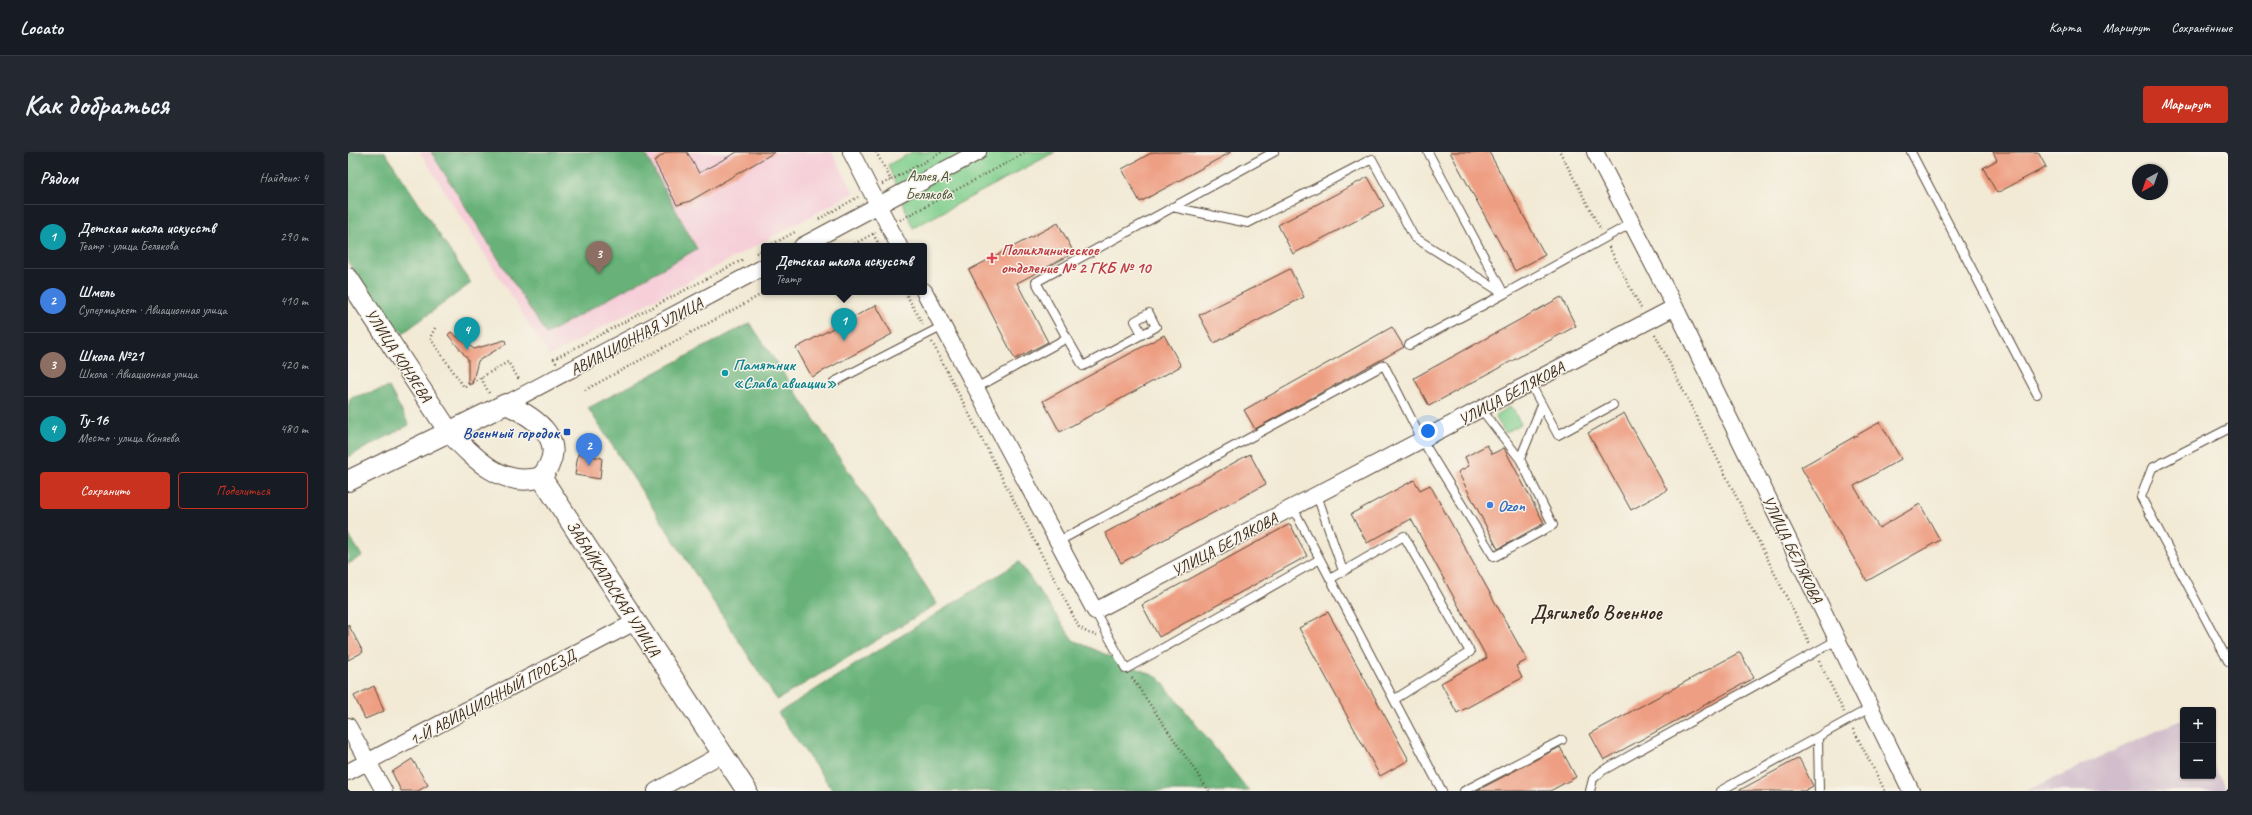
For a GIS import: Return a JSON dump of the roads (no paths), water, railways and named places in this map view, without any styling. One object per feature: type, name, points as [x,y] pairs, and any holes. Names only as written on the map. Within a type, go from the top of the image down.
[{"type":"street","points":[[851,152],[897,243]]},
{"type":"street","points":[[808,243],[978,152]]},
{"type":"street","name":"УЛИЦА БЕЛЯКОВА","points":[[1595,152],[1675,308],[1911,791]]},
{"type":"street","name":"АВИАЦИОННАЯ УЛИЦА","points":[[348,481],[528,393],[761,269]]},
{"type":"street","name":"УЛИЦА КОНЯЕВА","points":[[348,278],[449,432]]},
{"type":"street","points":[[926,295],[1059,541],[1095,612]]},
{"type":"street","name":"УЛИЦА БЕЛЯКОВА","points":[[1095,612],[1675,308]]},
{"type":"street","points":[[449,432],[471,454],[500,475],[522,481],[542,476],[551,461],[552,444],[549,435],[530,417],[506,404]]},
{"type":"street","name":"ЗАБАЙКАЛЬСКАЯ УЛИЦА","points":[[542,476],[635,622],[747,791]]},
{"type":"street","name":"1-Й АВИАЦИОННЫЙ ПРОЕЗД","points":[[348,772],[635,622]]},
{"type":"street","points":[[348,726],[366,762],[384,791]]},
{"type":"street","points":[[656,791],[722,754]]},
{"type":"lane","points":[[1142,334],[1083,366],[1036,282],[1274,152]]},
{"type":"lane","points":[[1428,152],[1504,294]]},
{"type":"lane","points":[[1911,152],[2037,394]]},
{"type":"lane","points":[[1172,207],[1248,223],[1372,159],[1414,237],[1504,294]]},
{"type":"lane","points":[[1409,346],[1632,223]]},
{"type":"lane","points":[[834,382],[943,326]]},
{"type":"lane","points":[[976,388],[1067,338]]},
{"type":"lane","points":[[1059,541],[1384,364],[1422,440],[1494,557],[1553,525],[1520,459],[1481,409]]},
{"type":"lane","points":[[1530,383],[1558,435],[1613,405]]},
{"type":"lane","points":[[1520,459],[1542,405]]},
{"type":"lane","points":[[2228,429],[2152,468],[2140,497],[2228,661]]},
{"type":"lane","points":[[1317,495],[1343,571]]},
{"type":"lane","points":[[1293,508],[1395,699],[1442,791]]},
{"type":"lane","points":[[1330,579],[1404,536],[1470,652],[1395,699]]},
{"type":"lane","points":[[1095,612],[1126,669],[1320,559]]},
{"type":"lane","points":[[1590,791],[1593,779],[1602,771],[1837,640]]},
{"type":"lane","points":[[1720,791],[1870,708]]},
{"type":"lane","points":[[1818,737],[1819,791]]},
{"type":"lane","points":[[1464,791],[1562,740]]},
{"type":"place","name":"Поликлиническое отделение № 2 ГКБ № 10","points":[[992,258]]},
{"type":"place","name":"Школа №21","points":[[599,274]]},
{"type":"place","name":"Детская школа искусств","points":[[844,341]]},
{"type":"place","name":"Ту-16","points":[[467,350]]},
{"type":"place","name":"Памятник «Слава авиации»","points":[[725,373]]},
{"type":"place","name":"Военный городок","points":[[567,432]]},
{"type":"place","name":"Шмель","points":[[589,466]]},
{"type":"place","name":"Ozon","points":[[1490,505]]},
{"type":"district","name":"Дягилево Военное","points":[[1596,612]]},
{"type":"park label","name":"Аллея А. Белякова","points":[[929,184]]}]
